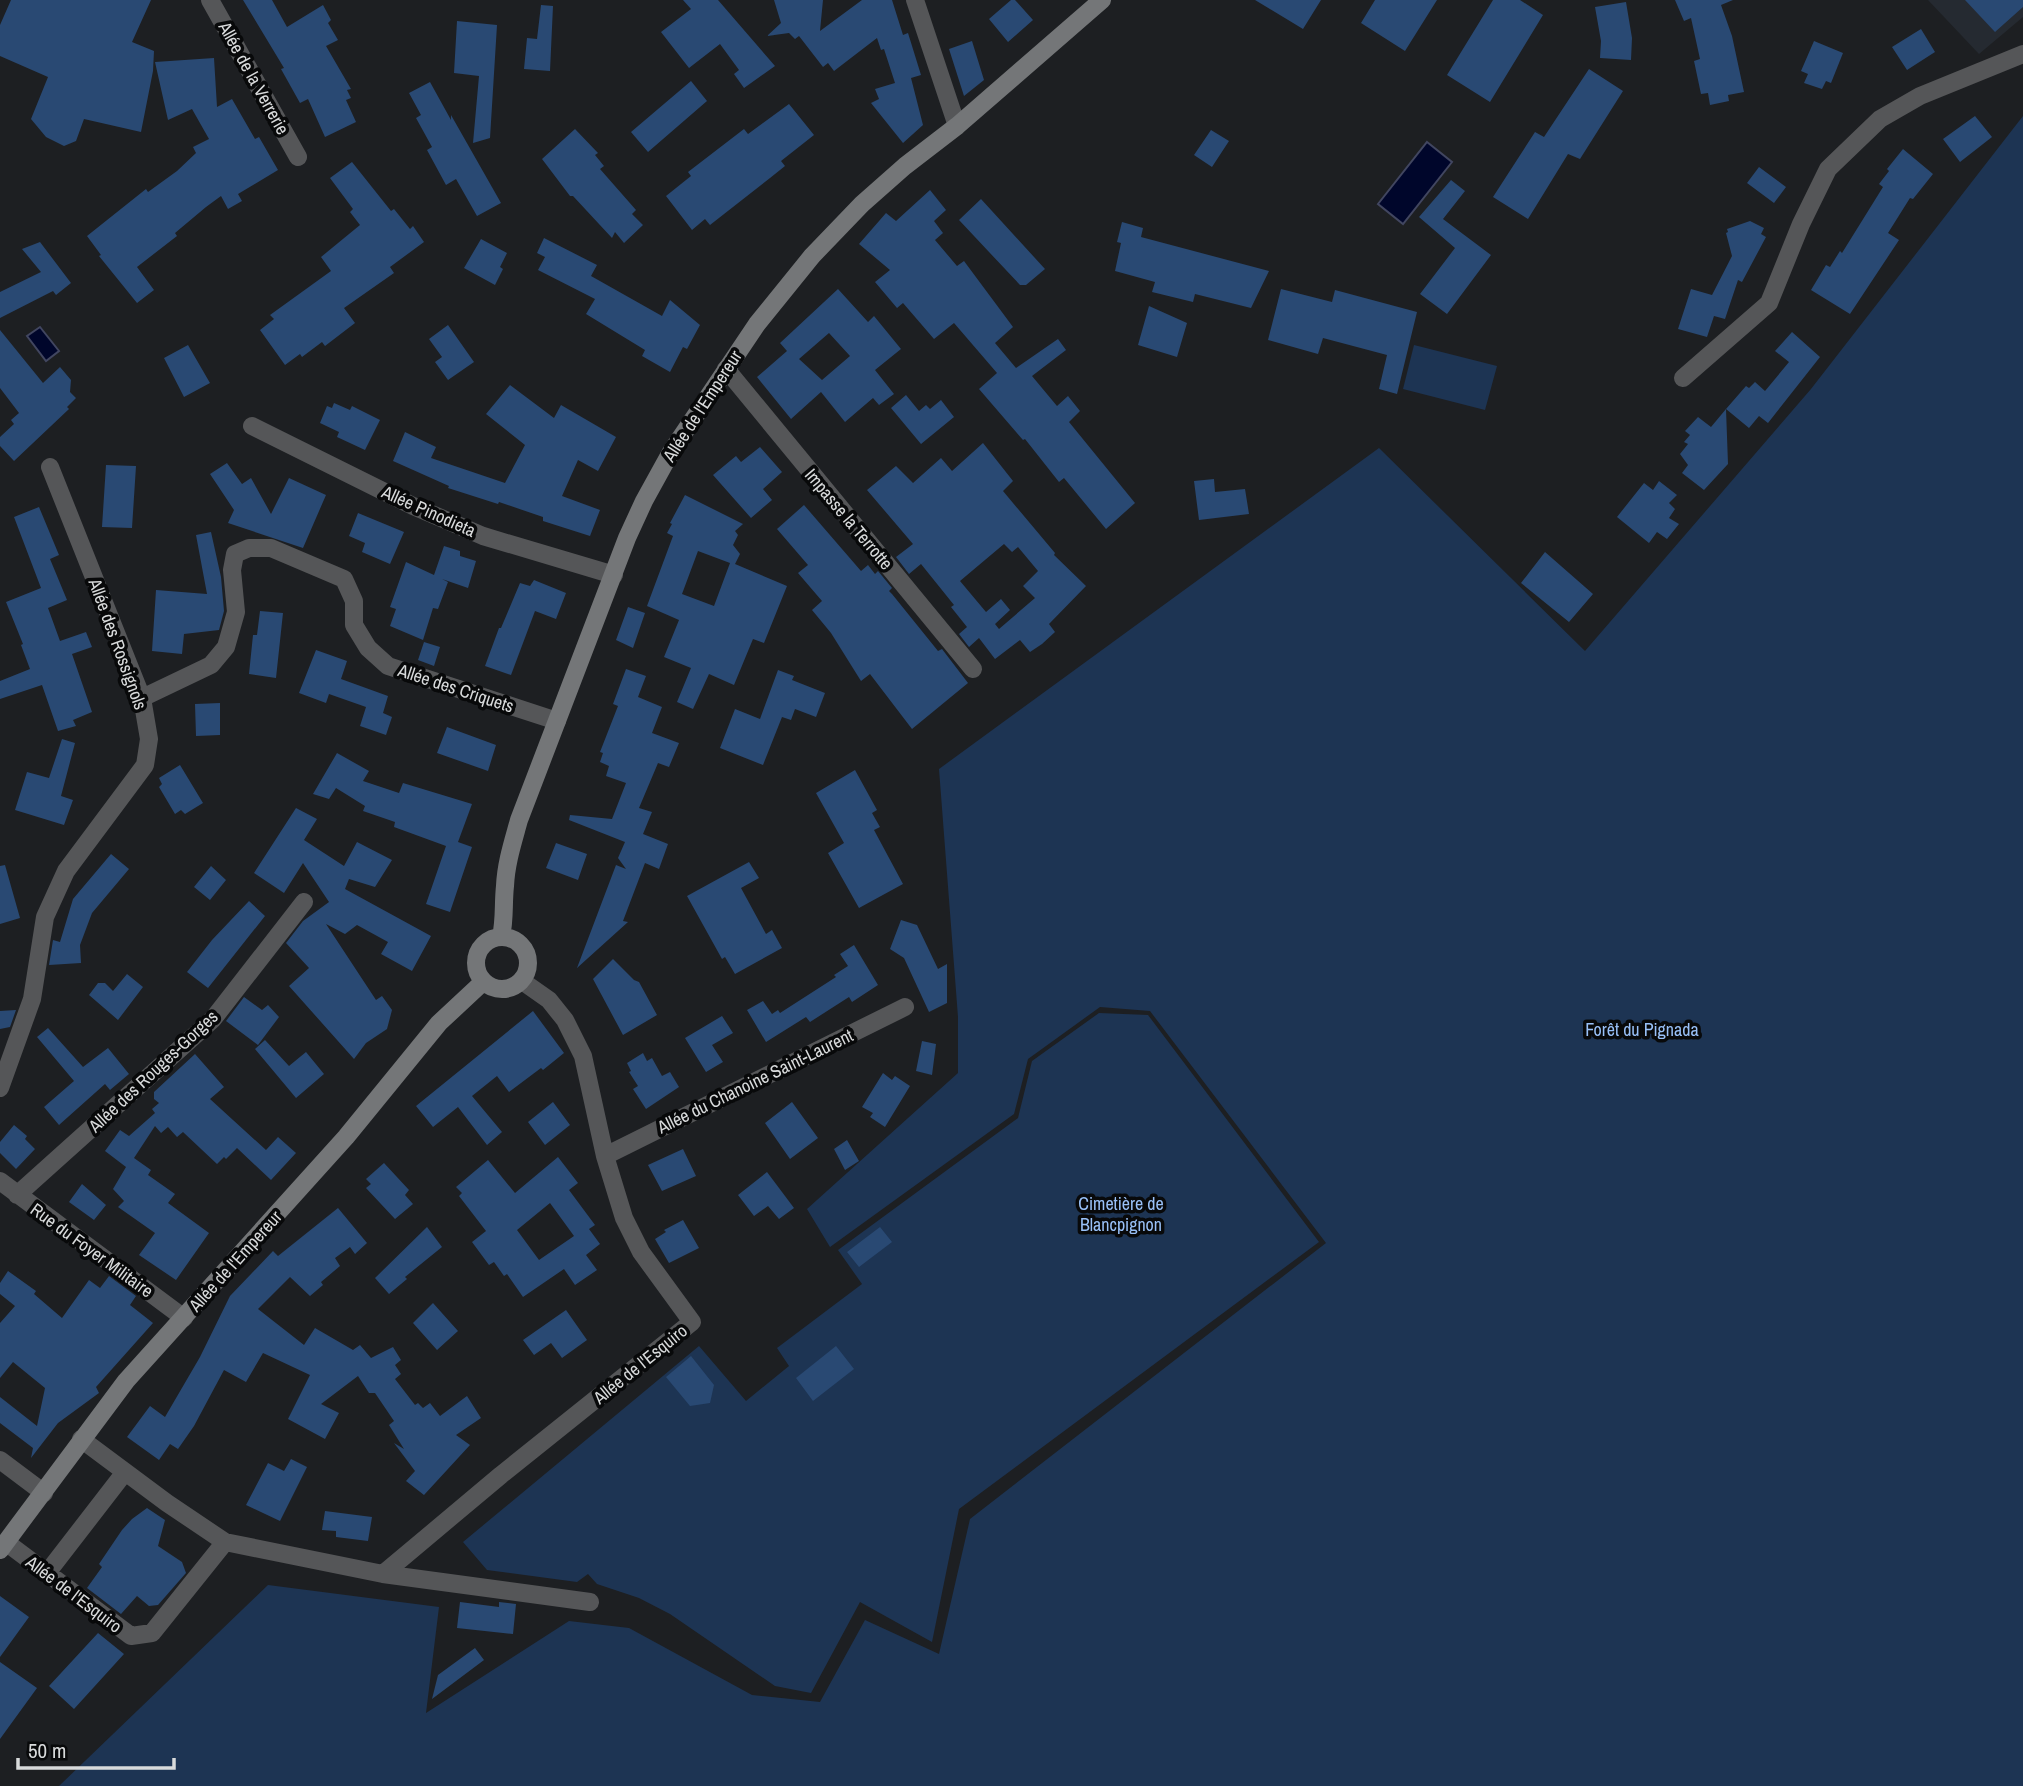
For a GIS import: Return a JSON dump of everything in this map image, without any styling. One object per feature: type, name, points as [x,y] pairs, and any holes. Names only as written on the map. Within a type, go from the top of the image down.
[{"type":"street","name":"Allée de la Verrerie","points":[[210,0],[298,157]]},
{"type":"street","points":[[915,0],[957,126]]},
{"type":"street","name":"Allée de l'Empereur","points":[[501,937],[505,917],[507,861],[519,820],[627,538],[671,452],[786,286],[827,240],[905,166],[957,126],[1102,0]]},
{"type":"street","points":[[1683,378],[1769,303],[1801,224],[1828,169],[1880,119],[1920,96],[2023,54]]},
{"type":"street","name":"Impasse la Terrotte","points":[[726,369],[973,670]]},
{"type":"street","name":"Allée Pinodieta","points":[[252,426],[413,506],[483,536],[614,575]]},
{"type":"street","name":"Allée des Rossignols","points":[[8,1043],[32,999],[46,917],[65,871],[145,765],[149,739],[142,698],[50,467]]},
{"type":"street","name":"Allée des Criquets","points":[[142,698],[211,665],[226,647],[236,612],[232,570],[235,554],[249,548],[271,548],[344,579],[354,601],[354,625],[368,648],[388,666],[557,721]]},
{"type":"street","name":"Allée des Rouges-Gorges","points":[[17,1195],[213,1019],[304,902]]},
{"type":"street","points":[[501,937],[513,939],[522,947],[528,958],[528,970],[522,981],[503,990],[482,982],[476,971],[480,948],[489,940],[501,937]]},
{"type":"street","name":"Allée de l'Esquiro","points":[[383,1574],[501,1475],[692,1322],[641,1252],[624,1219],[605,1156],[583,1056],[565,1020],[549,1000],[522,981]]},
{"type":"street","name":"Allée de l'Empereur","points":[[3,1547],[126,1381],[346,1137],[439,1023],[482,982]]},
{"type":"street","name":"Allée du Chanoine Saint-Laurent","points":[[605,1156],[905,1007]]},
{"type":"street","points":[[0,1088],[8,1043]]},
{"type":"street","name":"Rue du Foyer Militaire","points":[[0,1181],[184,1318]]},
{"type":"street","points":[[81,1440],[225,1542],[383,1574],[590,1602]]},
{"type":"street","points":[[0,1460],[44,1493]]},
{"type":"street","points":[[47,1573],[125,1472]]},
{"type":"street","name":"Allée de l'Esquiro","points":[[3,1547],[47,1573],[131,1636],[152,1633],[225,1542]]},
{"type":"shaded area","points":[[1928,0],[2023,0],[2023,17],[1979,54]]},
{"type":"shaded area","points":[[1427,142],[1452,162],[1403,224],[1378,204]]},
{"type":"shaded area","points":[[40,327],[59,351],[46,361],[27,336]]},
{"type":"green space","name":"Forêt du Pignada","points":[[2023,116],[2023,1786],[59,1786],[268,1585],[439,1607],[426,1713],[569,1621],[629,1628],[752,1695],[820,1702],[865,1620],[939,1654],[970,1519],[1326,1243],[1150,1011],[1100,1007],[1028,1059],[1014,1114],[830,1247],[807,1209],[958,1073],[958,1017],[939,769],[1379,448],[1585,651],[1811,389]]},
{"type":"green space","points":[[1414,345],[1497,366],[1485,410],[1403,389]]},
{"type":"green space","name":"Cimetière de Blancpignon","points":[[1099,1013],[1148,1015],[1319,1242],[959,1509],[932,1642],[860,1602],[811,1693],[775,1686],[670,1614],[639,1598],[597,1584],[588,1574],[577,1582],[487,1570],[463,1542],[699,1346],[746,1401],[789,1366],[777,1348],[862,1284],[838,1250],[1018,1118],[1032,1061]]},
{"type":"building","points":[[11,0],[151,0],[132,42],[154,51],[153,71],[141,132],[84,119],[76,141],[64,146],[46,137],[31,119],[48,77],[0,56],[0,25]]},
{"type":"building","points":[[243,0],[272,0],[287,27],[323,5],[331,20],[328,23],[338,40],[326,46],[351,89],[347,90],[351,98],[346,100],[356,122],[325,137],[308,99],[300,103],[281,69],[284,68]]},
{"type":"building","points":[[683,0],[718,0],[775,66],[744,88],[734,74],[739,70],[720,44],[689,68],[661,32],[691,9]]},
{"type":"building","points":[[774,0],[823,0],[820,31],[862,0],[892,0],[903,35],[908,33],[921,75],[911,78],[923,125],[903,143],[871,103],[879,99],[875,89],[895,83],[884,49],[881,50],[877,38],[834,71],[828,63],[823,67],[799,36],[795,39],[789,33],[767,36],[781,23]]},
{"type":"building","points":[[1011,0],[1015,0],[1033,20],[1008,42],[989,19]]},
{"type":"building","points":[[1255,0],[1321,0],[1303,29]]},
{"type":"building","points":[[1375,0],[1437,0],[1405,51],[1361,23]]},
{"type":"building","points":[[1493,0],[1520,0],[1543,15],[1490,102],[1447,75]]},
{"type":"building","points":[[1675,0],[1733,0],[1721,5],[1732,36],[1744,92],[1728,95],[1729,101],[1710,105],[1708,93],[1701,94],[1694,61],[1700,59],[1691,18],[1684,21]]},
{"type":"building","points":[[1965,0],[2023,0],[2023,7],[1995,32]]},
{"type":"building","points":[[1626,2],[1632,38],[1631,60],[1600,58],[1601,41],[1595,7]]},
{"type":"building","points":[[541,5],[553,6],[550,71],[524,69],[527,38],[537,39]]},
{"type":"building","points":[[457,21],[497,25],[490,138],[473,143],[479,76],[454,73]]},
{"type":"building","points":[[1921,29],[1935,52],[1907,70],[1892,47]]},
{"type":"building","points":[[972,41],[984,80],[964,96],[949,49]]},
{"type":"building","points":[[1814,41],[1843,53],[1831,83],[1826,81],[1822,89],[1804,83],[1808,74],[1801,71]]},
{"type":"building","points":[[214,58],[217,107],[232,99],[255,139],[259,137],[278,170],[238,194],[242,201],[228,209],[221,196],[175,233],[177,236],[137,267],[154,290],[137,303],[99,256],[101,255],[87,236],[146,189],[148,192],[177,171],[196,153],[193,147],[209,139],[192,109],[168,120],[155,62]]},
{"type":"building","points":[[1589,69],[1623,91],[1580,159],[1568,154],[1528,219],[1493,197],[1535,132],[1544,137]]},
{"type":"building","points":[[691,81],[707,101],[648,152],[631,132]]},
{"type":"building","points":[[430,82],[501,203],[477,216],[456,179],[446,185],[427,150],[432,147],[416,118],[421,115],[409,93]]},
{"type":"building","points":[[789,104],[814,135],[781,161],[785,166],[710,225],[705,219],[692,230],[666,196],[691,176],[688,172],[744,129],[748,134]]},
{"type":"building","points":[[1975,116],[1992,137],[1960,162],[1943,139]]},
{"type":"building","points":[[575,129],[598,153],[595,155],[604,166],[600,169],[636,210],[632,214],[643,225],[624,243],[615,232],[612,238],[573,196],[570,196],[542,159]]},
{"type":"building","points":[[1211,130],[1229,141],[1212,167],[1194,155]]},
{"type":"building","points":[[1903,149],[1933,174],[1913,199],[1910,198],[1888,233],[1899,240],[1850,314],[1811,290],[1826,265],[1830,267],[1840,251],[1842,253],[1883,187],[1879,184],[1889,171],[1887,169]]},
{"type":"building","points":[[352,162],[391,211],[394,209],[410,229],[413,226],[424,242],[390,267],[394,273],[344,308],[355,323],[325,346],[322,342],[302,357],[300,354],[285,365],[260,330],[274,319],[270,315],[331,271],[321,257],[360,225],[350,212],[353,209],[330,178]]},
{"type":"building","points":[[1759,167],[1786,187],[1774,203],[1747,183]]},
{"type":"building","points":[[1451,180],[1465,191],[1443,219],[1491,255],[1447,314],[1420,294],[1455,248],[1419,217]]},
{"type":"building","points":[[930,190],[946,210],[934,221],[943,233],[935,240],[957,266],[964,261],[1013,327],[995,343],[1016,368],[1058,339],[1066,350],[1032,376],[1057,406],[1068,396],[1080,411],[1069,422],[1135,503],[1106,529],[1064,478],[1059,482],[1025,439],[1023,440],[979,389],[997,373],[954,323],[934,339],[903,303],[897,308],[875,282],[890,270],[859,244],[886,213],[896,221]]},
{"type":"building","points":[[981,199],[1045,269],[1026,285],[1020,285],[959,220]]},
{"type":"building","points":[[1750,221],[1764,228],[1761,234],[1766,237],[1742,282],[1738,280],[1725,319],[1714,316],[1707,337],[1678,329],[1691,289],[1712,295],[1732,256],[1727,229]]},
{"type":"building","points":[[1122,222],[1143,228],[1141,237],[1269,271],[1251,308],[1195,294],[1193,302],[1152,292],[1155,282],[1115,271],[1121,243],[1117,242]]},
{"type":"building","points":[[544,238],[597,265],[591,276],[662,316],[670,300],[700,325],[687,349],[683,347],[670,372],[642,356],[645,350],[586,314],[595,299],[538,270],[545,257],[537,253]]},
{"type":"building","points":[[481,239],[507,253],[495,285],[464,268]]},
{"type":"building","points":[[40,242],[71,283],[56,295],[53,291],[0,318],[0,292],[41,272],[22,249]]},
{"type":"building","points":[[838,289],[868,322],[874,316],[901,349],[875,370],[894,394],[879,405],[873,398],[845,422],[821,392],[791,419],[757,377],[787,351],[780,343]],"holes":[[[829,333],[850,356],[822,380],[799,359]]]},
{"type":"building","points":[[1281,289],[1332,302],[1335,290],[1417,312],[1397,394],[1379,389],[1387,355],[1323,338],[1318,354],[1268,340]]},
{"type":"building","points":[[1149,306],[1187,323],[1177,357],[1138,345]]},
{"type":"building","points":[[448,325],[474,362],[448,380],[435,362],[442,357],[429,339]]},
{"type":"building","points":[[0,330],[43,383],[60,367],[71,380],[70,392],[76,398],[67,407],[69,409],[14,461],[0,446],[0,437],[14,424],[11,420],[19,413],[0,388]]},
{"type":"building","points":[[1792,332],[1820,357],[1768,423],[1759,416],[1749,428],[1726,409],[1746,386],[1749,388],[1755,382],[1765,391],[1789,362],[1775,351]]},
{"type":"building","points":[[188,345],[210,383],[184,397],[164,358]]},
{"type":"building","points":[[510,385],[554,418],[561,405],[616,437],[598,471],[578,460],[562,496],[600,510],[590,536],[543,521],[543,517],[499,502],[498,504],[448,488],[449,486],[393,461],[405,432],[436,447],[431,458],[505,483],[525,445],[486,414]]},
{"type":"building","points":[[906,395],[919,411],[926,405],[930,409],[941,400],[954,417],[921,444],[891,408]]},
{"type":"building","points":[[334,403],[350,410],[352,406],[380,420],[365,450],[337,437],[339,432],[320,423],[327,406],[332,408]]},
{"type":"building","points":[[1726,409],[1728,464],[1704,490],[1682,473],[1688,465],[1680,454],[1688,444],[1684,442],[1690,435],[1685,431],[1698,417],[1711,427]]},
{"type":"building","points":[[983,443],[1013,481],[1003,491],[1054,555],[1086,586],[1049,624],[1055,632],[1030,652],[1020,640],[995,659],[979,638],[969,647],[959,634],[967,627],[951,607],[954,605],[921,564],[909,574],[896,557],[913,544],[867,490],[896,466],[913,483],[941,458],[952,471]],"holes":[[[1004,544],[1012,552],[1018,547],[1038,571],[1023,586],[1035,598],[999,629],[995,624],[1010,610],[1001,599],[986,612],[960,581]]]},
{"type":"building","points":[[760,447],[782,472],[763,489],[772,500],[751,518],[713,475],[736,456],[741,462]]},
{"type":"building","points":[[227,463],[242,484],[251,478],[271,514],[289,478],[326,495],[303,548],[228,523],[234,510],[210,474]]},
{"type":"building","points":[[106,465],[136,466],[132,528],[102,527]]},
{"type":"building","points":[[1214,479],[1215,492],[1245,489],[1249,514],[1199,520],[1194,481]]},
{"type":"building","points":[[1659,481],[1677,495],[1669,503],[1675,509],[1669,518],[1679,524],[1667,539],[1657,532],[1649,543],[1617,517],[1644,483],[1653,490]]},
{"type":"building","points":[[685,495],[743,524],[735,531],[738,535],[733,545],[740,554],[735,564],[787,586],[764,643],[753,639],[734,685],[709,674],[693,709],[677,702],[691,668],[664,657],[679,620],[647,606],[673,536],[667,533],[672,524],[670,523]],"holes":[[[698,551],[730,563],[714,606],[682,594]]]},
{"type":"building","points":[[804,505],[861,571],[868,565],[875,574],[878,571],[892,588],[889,591],[938,651],[942,649],[968,683],[912,729],[870,674],[861,681],[831,633],[812,610],[822,601],[798,573],[808,565],[777,529]]},
{"type":"building","points":[[39,507],[59,555],[50,559],[67,600],[48,608],[60,641],[86,632],[92,647],[72,654],[92,712],[73,720],[76,726],[58,731],[42,685],[0,699],[0,681],[30,669],[6,602],[41,588],[14,517]]},
{"type":"building","points":[[358,513],[404,532],[390,564],[362,552],[365,543],[349,536]]},
{"type":"building","points":[[211,532],[221,577],[224,611],[219,630],[184,634],[182,654],[152,651],[156,590],[207,594],[196,535]]},
{"type":"building","points":[[444,546],[460,551],[460,556],[476,561],[468,588],[442,579],[448,582],[438,609],[433,608],[423,640],[390,626],[396,609],[390,607],[406,562],[434,575]]},
{"type":"building","points":[[1545,552],[1593,594],[1569,622],[1521,583]]},
{"type":"building","points":[[534,580],[566,593],[556,619],[535,611],[511,675],[485,666],[520,583],[530,586]]},
{"type":"building","points":[[628,607],[645,613],[633,648],[616,640]]},
{"type":"building","points":[[260,611],[283,613],[276,678],[249,674],[253,635],[257,635]]},
{"type":"building","points":[[424,642],[440,647],[434,666],[418,660]]},
{"type":"building","points":[[316,650],[347,661],[341,679],[388,696],[383,713],[392,717],[386,735],[360,726],[366,707],[329,694],[326,703],[299,693]]},
{"type":"building","points":[[626,669],[646,676],[638,697],[662,707],[652,733],[679,743],[669,767],[658,763],[639,808],[652,812],[643,834],[668,844],[659,869],[645,863],[623,921],[628,922],[577,968],[616,865],[626,869],[618,858],[625,842],[569,820],[570,815],[612,819],[626,783],[606,776],[609,766],[600,762],[603,753],[600,752],[618,706],[613,704]]},
{"type":"building","points":[[778,670],[794,676],[792,680],[825,693],[816,717],[795,709],[791,720],[782,717],[763,765],[720,748],[735,709],[760,719]]},
{"type":"building","points":[[220,703],[220,735],[196,736],[195,704]]},
{"type":"building","points":[[447,727],[496,745],[488,771],[437,753]]},
{"type":"building","points":[[62,739],[75,743],[61,796],[73,800],[64,825],[15,810],[27,772],[49,778]]},
{"type":"building","points":[[337,753],[369,771],[363,781],[399,793],[403,783],[472,804],[458,842],[472,847],[450,912],[426,904],[446,846],[394,827],[395,822],[363,811],[365,806],[336,788],[329,799],[313,794]]},
{"type":"building","points":[[180,765],[203,803],[185,814],[181,810],[175,814],[159,787],[162,784],[159,778]]},
{"type":"building","points":[[855,770],[877,810],[872,813],[880,827],[874,830],[903,884],[859,908],[828,853],[844,843],[816,793]]},
{"type":"building","points":[[296,808],[317,819],[304,840],[344,866],[357,842],[392,860],[375,887],[349,879],[345,889],[431,936],[412,971],[381,954],[388,942],[357,925],[345,934],[326,924],[376,1000],[382,996],[392,1010],[387,1029],[366,1043],[354,1059],[289,986],[309,968],[286,943],[303,921],[329,902],[303,863],[284,893],[254,873]]},
{"type":"building","points":[[556,843],[587,854],[578,880],[546,868]]},
{"type":"building","points":[[111,854],[129,869],[92,913],[80,945],[81,963],[49,965],[53,940],[60,942],[73,899]]},
{"type":"building","points":[[749,862],[759,878],[741,888],[766,934],[772,930],[782,948],[735,974],[725,957],[722,959],[687,896]]},
{"type":"building","points":[[5,865],[20,918],[0,924],[0,866]]},
{"type":"building","points":[[211,866],[226,880],[210,900],[194,887]]},
{"type":"building","points":[[249,901],[265,916],[208,988],[187,972],[212,940]]},
{"type":"building","points":[[901,920],[917,925],[938,969],[947,964],[947,1003],[929,1012],[904,958],[890,949]]},
{"type":"building","points":[[854,945],[878,985],[852,1002],[849,997],[810,1022],[806,1017],[766,1042],[747,1010],[763,1001],[772,1014],[778,1010],[780,1013],[836,977],[834,975],[848,966],[840,954]]},
{"type":"building","points":[[613,959],[639,982],[657,1015],[623,1035],[593,979]]},
{"type":"building","points":[[127,974],[143,987],[118,1020],[89,995],[98,983],[105,983],[113,991]]},
{"type":"building","points":[[244,997],[262,1010],[268,1005],[279,1017],[258,1045],[226,1021]]},
{"type":"building","points":[[16,1010],[10,1027],[0,1029],[0,1011]]},
{"type":"building","points":[[533,1011],[564,1053],[509,1092],[497,1076],[472,1096],[502,1132],[487,1145],[458,1107],[433,1127],[416,1106]]},
{"type":"building","points":[[722,1016],[733,1033],[712,1045],[723,1062],[706,1072],[685,1038]]},
{"type":"building","points":[[48,1028],[83,1067],[108,1048],[129,1074],[110,1090],[105,1084],[59,1125],[44,1107],[74,1081],[37,1037]]},
{"type":"building","points":[[265,1040],[289,1066],[306,1052],[324,1074],[296,1098],[255,1049]]},
{"type":"building","points":[[922,1041],[936,1044],[932,1075],[916,1071]]},
{"type":"building","points":[[643,1053],[647,1061],[652,1058],[662,1076],[670,1072],[679,1087],[646,1109],[633,1089],[638,1086],[627,1063]]},
{"type":"building","points":[[195,1054],[224,1087],[210,1099],[266,1150],[278,1137],[296,1153],[271,1180],[237,1148],[217,1164],[183,1132],[177,1137],[168,1127],[161,1133],[155,1126],[134,1158],[151,1170],[148,1175],[175,1194],[168,1203],[209,1233],[176,1280],[139,1255],[155,1233],[118,1207],[124,1201],[113,1189],[126,1167],[105,1151],[120,1130],[129,1136],[155,1113],[152,1109],[159,1103],[154,1099],[154,1092]]},
{"type":"building","points":[[883,1073],[892,1080],[895,1076],[910,1086],[885,1127],[870,1117],[873,1113],[862,1107]]},
{"type":"building","points":[[553,1102],[570,1125],[545,1145],[528,1122]]},
{"type":"building","points":[[792,1102],[818,1138],[790,1159],[765,1123]]},
{"type":"building","points":[[14,1125],[27,1136],[25,1139],[35,1149],[16,1169],[0,1153],[0,1142]]},
{"type":"building","points":[[847,1140],[859,1161],[845,1170],[834,1149]]},
{"type":"building","points":[[683,1149],[696,1176],[662,1191],[648,1165]]},
{"type":"building","points":[[558,1157],[578,1183],[569,1190],[595,1225],[589,1229],[600,1244],[586,1255],[597,1270],[575,1285],[564,1269],[523,1297],[507,1274],[504,1276],[494,1262],[489,1265],[472,1242],[486,1231],[459,1196],[462,1193],[456,1187],[488,1160],[515,1193]],"holes":[[[550,1203],[574,1236],[539,1260],[517,1230]]]},
{"type":"building","points":[[384,1163],[409,1190],[405,1195],[413,1204],[395,1219],[366,1188],[371,1184],[366,1179]]},
{"type":"building","points":[[767,1172],[794,1208],[779,1219],[768,1206],[754,1216],[738,1195]]},
{"type":"building","points":[[82,1184],[106,1205],[94,1220],[69,1202]]},
{"type":"building","points":[[338,1208],[367,1243],[355,1254],[350,1247],[335,1258],[340,1266],[321,1282],[323,1285],[310,1296],[290,1277],[258,1309],[304,1345],[315,1328],[353,1350],[360,1345],[371,1358],[393,1347],[401,1360],[395,1365],[401,1374],[395,1379],[415,1405],[418,1403],[423,1408],[430,1403],[440,1416],[467,1396],[481,1418],[456,1435],[470,1445],[424,1495],[406,1481],[415,1471],[394,1443],[404,1449],[389,1425],[394,1421],[375,1393],[369,1393],[358,1376],[321,1404],[339,1413],[325,1439],[288,1419],[310,1375],[263,1353],[246,1382],[224,1370],[194,1426],[178,1449],[170,1444],[159,1460],[127,1437],[150,1406],[165,1417],[200,1357],[230,1296],[273,1251],[278,1256]]},
{"type":"building","points":[[683,1220],[699,1248],[669,1263],[655,1239],[666,1232],[664,1230]]},
{"type":"building","points":[[427,1227],[442,1247],[405,1277],[407,1279],[389,1294],[375,1278]]},
{"type":"building","points":[[880,1227],[892,1242],[859,1267],[847,1252]]},
{"type":"building","points":[[8,1271],[36,1291],[34,1294],[62,1318],[89,1280],[100,1288],[109,1276],[136,1296],[130,1305],[153,1323],[96,1387],[99,1393],[58,1423],[31,1458],[33,1448],[0,1423],[0,1397],[37,1426],[45,1388],[13,1362],[0,1378],[0,1323],[15,1306],[0,1294],[0,1283]]},
{"type":"building","points":[[433,1303],[458,1331],[437,1350],[413,1323]]},
{"type":"building","points":[[566,1310],[587,1340],[562,1358],[551,1343],[534,1355],[523,1340]]},
{"type":"building","points":[[836,1346],[854,1369],[813,1401],[796,1378]]},
{"type":"building","points":[[691,1356],[714,1385],[710,1403],[690,1406],[666,1377]]},
{"type":"building","points":[[291,1459],[307,1467],[280,1521],[246,1505],[268,1463],[284,1471]]},
{"type":"building","points":[[147,1508],[165,1520],[158,1546],[182,1562],[186,1573],[158,1605],[149,1606],[137,1596],[121,1614],[87,1588],[102,1567],[99,1564],[122,1530]]},
{"type":"building","points":[[325,1511],[372,1517],[368,1541],[336,1537],[336,1531],[322,1530]]},
{"type":"building","points":[[0,1596],[29,1617],[0,1657]]},
{"type":"building","points":[[460,1602],[499,1607],[499,1602],[516,1604],[513,1634],[457,1628]]},
{"type":"building","points":[[98,1633],[124,1654],[74,1709],[49,1686]]},
{"type":"building","points":[[475,1648],[484,1660],[432,1699],[438,1675]]},
{"type":"building","points":[[0,1662],[37,1688],[0,1739]]}]
